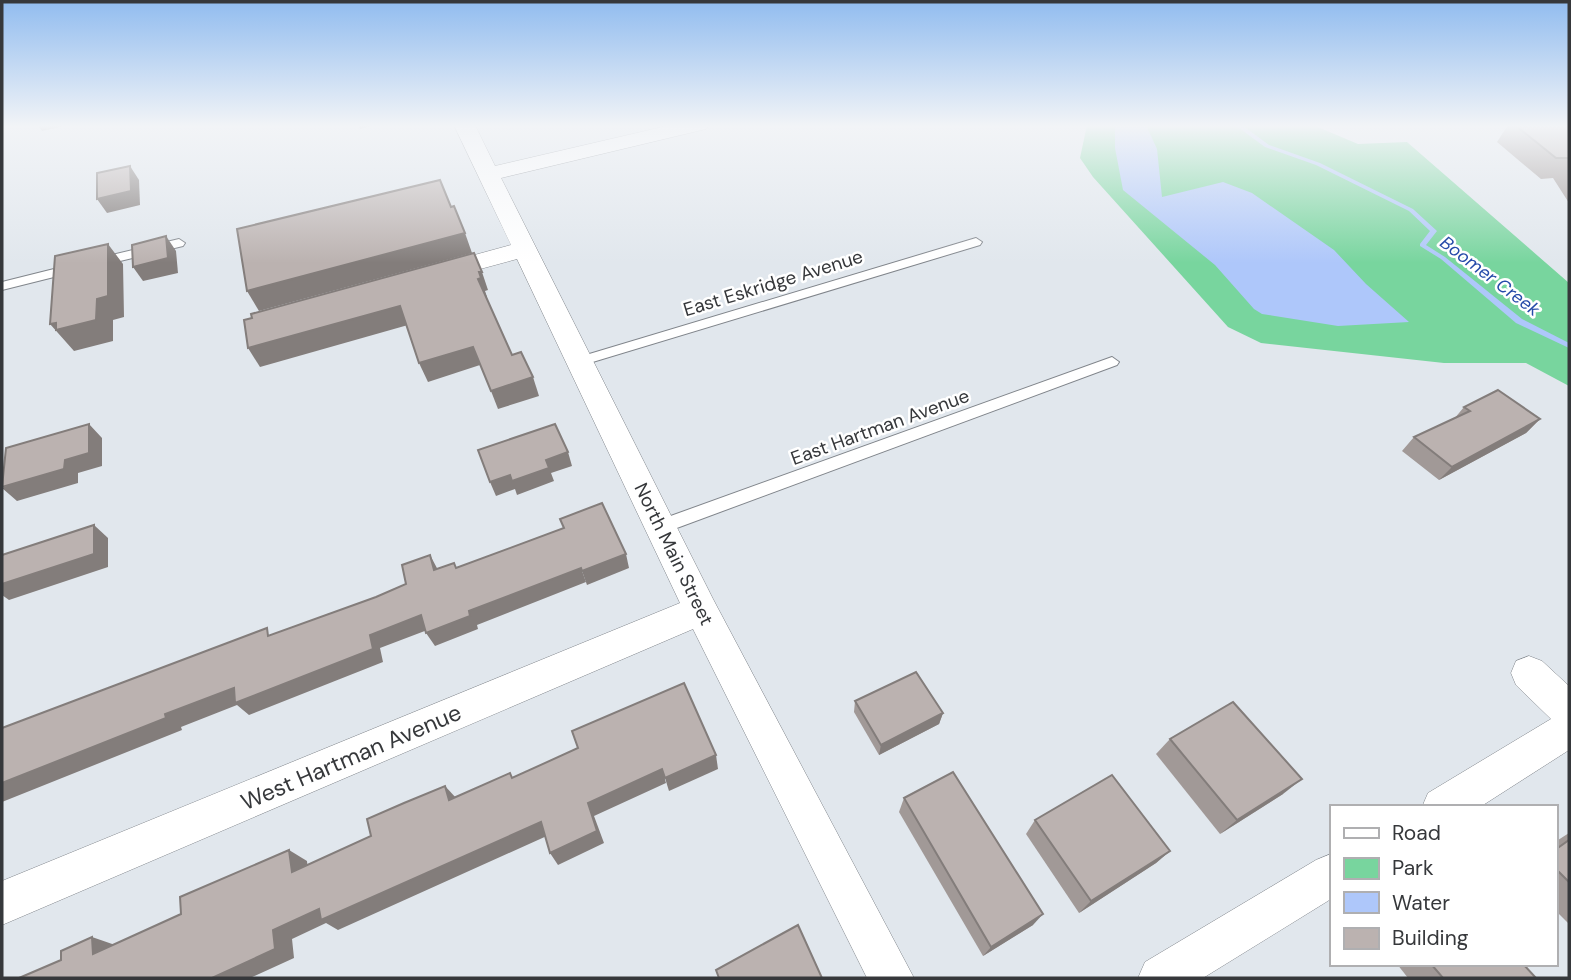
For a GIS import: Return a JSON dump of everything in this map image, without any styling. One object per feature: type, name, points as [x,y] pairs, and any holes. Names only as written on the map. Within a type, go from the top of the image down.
[{"type":"street","name":"North Main Street","points":[[488,171],[701,610],[891,978]]},
{"type":"street","points":[[490,174],[504,171]]},
{"type":"street","points":[[408,281],[525,249]]},
{"type":"street","name":"West Hartman Avenue","points":[[2,903],[701,610]]},
{"type":"street","points":[[1529,673],[1569,710]]},
{"type":"street","points":[[1445,805],[1569,729]]},
{"type":"street","points":[[1161,978],[1330,876]]},
{"type":"lane","name":"East Eskridge Avenue","points":[[581,361],[976,242]]},
{"type":"lane","points":[[2,286],[179,243]]},
{"type":"lane","name":"East Hartman Avenue","points":[[660,527],[1112,362]]},
{"type":"green space","points":[[1089,171],[1440,171],[1569,283],[1569,386],[1526,363],[1444,363],[1261,343],[1228,327]]},
{"type":"water","points":[[1119,171],[1159,171],[1162,197],[1223,182],[1252,193],[1334,250],[1366,284],[1409,322],[1338,326],[1262,314],[1254,309],[1215,265],[1123,190]]},
{"type":"building","points":[[130,171],[131,191],[97,199],[97,173]]},
{"type":"building","points":[[440,180],[465,233],[247,291],[237,229]]},
{"type":"building","points":[[166,236],[168,258],[133,267],[132,245]]},
{"type":"building","points":[[108,244],[108,296],[97,299],[96,320],[56,330],[56,323],[50,324],[55,256]]},
{"type":"building","points":[[474,253],[482,272],[479,272],[481,278],[478,279],[512,355],[521,352],[533,377],[491,391],[473,347],[419,363],[400,306],[248,348],[244,320],[252,318],[251,314]]},
{"type":"building","points":[[1498,390],[1540,419],[1452,467],[1414,437],[1470,411],[1464,407]]},
{"type":"building","points":[[89,424],[89,453],[65,460],[64,469],[2,487],[6,448]]},
{"type":"building","points":[[555,424],[568,452],[546,460],[549,468],[512,481],[510,475],[490,482],[478,450]]},
{"type":"building","points":[[602,503],[626,554],[582,571],[581,568],[469,611],[470,616],[426,633],[421,615],[370,635],[373,649],[235,703],[234,688],[2,783],[2,728],[267,628],[268,636],[376,597],[406,584],[402,565],[430,555],[434,570],[454,563],[456,568],[564,528],[560,519]]},
{"type":"building","points":[[94,525],[94,554],[2,584],[2,555]]},
{"type":"building","points":[[916,672],[943,713],[881,745],[855,701]]},
{"type":"building","points":[[684,683],[716,755],[665,778],[662,769],[588,803],[597,831],[550,853],[541,822],[321,920],[319,909],[273,930],[275,949],[212,978],[19,978],[61,960],[61,951],[92,937],[93,954],[181,914],[180,897],[289,850],[292,872],[371,836],[367,819],[445,786],[449,800],[510,773],[512,778],[578,748],[572,731]]},
{"type":"building","points":[[1233,702],[1302,779],[1237,820],[1170,739]]},
{"type":"building","points":[[953,772],[1043,914],[991,947],[904,798]]},
{"type":"building","points":[[1112,775],[1170,851],[1091,901],[1035,820]]},
{"type":"building","points":[[1569,840],[1569,882],[1557,870],[1557,849]]},
{"type":"building","points":[[798,925],[822,978],[719,978],[716,970]]},
{"type":"building","points":[[1433,966],[1525,966],[1536,978],[1443,978]]},
{"type":"waterway","name":"Boomer Creek","points":[[1332,171],[1411,210],[1434,231],[1422,245],[1443,258],[1519,321],[1569,346]]}]
